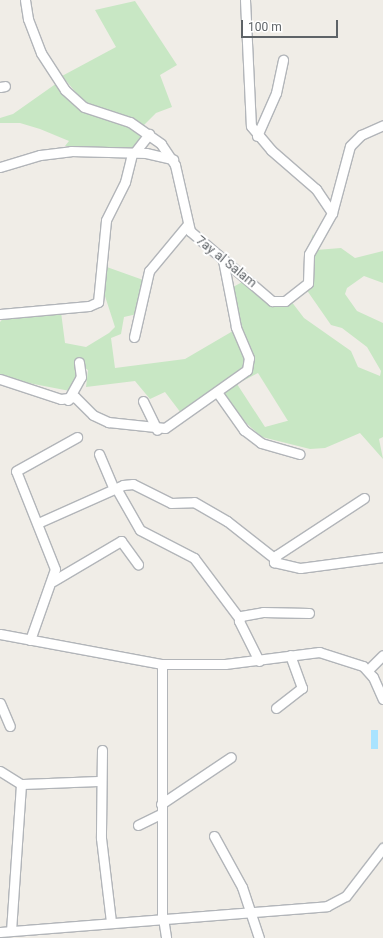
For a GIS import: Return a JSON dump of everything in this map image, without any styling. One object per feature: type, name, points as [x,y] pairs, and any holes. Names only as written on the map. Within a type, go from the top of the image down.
[{"type":"street","points":[[25,0],[28,19],[41,53],[65,90],[84,106],[130,122],[149,134],[173,159]]},
{"type":"street","points":[[245,0],[248,119],[257,136],[316,189],[332,213]]},
{"type":"street","points":[[257,136],[276,93],[283,60]]},
{"type":"street","name":"7ay al Salam","points":[[173,159],[188,224],[194,236],[223,260],[254,282],[267,298],[285,301],[308,283],[310,254],[332,213],[350,146],[361,135],[383,125]]},
{"type":"street","points":[[0,314],[89,306],[98,302],[108,214],[125,182],[134,153],[149,134]]},
{"type":"street","points":[[0,167],[55,152],[134,153],[173,159]]},
{"type":"street","points":[[134,337],[149,271],[188,224]]},
{"type":"street","points":[[0,379],[68,400],[75,397],[93,415],[108,422],[156,430],[174,423],[247,370],[249,364],[236,327],[223,260]]},
{"type":"street","points":[[68,400],[81,378],[79,362]]},
{"type":"street","points":[[216,392],[244,430],[261,443],[299,454]]},
{"type":"street","points":[[143,402],[156,430]]},
{"type":"street","points":[[30,640],[53,581],[54,564],[16,471],[77,437]]},
{"type":"street","points":[[100,454],[115,489],[140,530],[194,558],[239,618],[260,661]]},
{"type":"street","points":[[38,523],[115,489],[133,484],[171,504],[194,502],[227,521],[274,558],[280,566],[300,568],[383,557]]},
{"type":"street","points":[[274,558],[364,498]]},
{"type":"street","points":[[53,581],[121,541],[138,564]]},
{"type":"street","points":[[239,618],[263,612],[309,613]]},
{"type":"street","points":[[0,634],[162,664],[260,661],[290,655],[319,652],[368,670],[383,699]]},
{"type":"street","points":[[276,708],[302,688],[290,655]]},
{"type":"street","points":[[368,670],[383,655]]},
{"type":"street","points":[[162,664],[162,918],[166,938]]},
{"type":"street","points":[[0,703],[10,726]]},
{"type":"street","points":[[102,750],[100,780],[101,838],[111,922]]},
{"type":"street","points":[[161,804],[231,757]]},
{"type":"street","points":[[0,771],[21,784],[100,780]]},
{"type":"street","points":[[11,931],[21,784]]},
{"type":"street","points":[[138,825],[161,814]]},
{"type":"street","points":[[214,836],[242,887],[259,938]]},
{"type":"street","points":[[0,932],[162,918],[250,914],[339,902],[383,848]]},
{"type":"green space","points":[[135,1],[177,65],[160,75],[172,107],[156,113],[144,125],[83,101],[62,76],[116,47],[95,10]]},
{"type":"green space","points":[[57,83],[80,106],[131,124],[145,134],[133,148],[65,146],[69,141],[40,129],[20,123],[0,123],[0,118],[13,114]]},
{"type":"green space","points":[[313,234],[316,250],[341,248],[355,258],[383,251],[383,283],[364,276],[347,288],[345,294],[357,311],[383,323],[383,437],[379,439],[383,459],[360,433],[325,448],[310,449],[262,437],[246,423],[219,387],[181,413],[165,392],[150,399],[135,381],[86,387],[88,370],[83,367],[70,391],[18,381],[0,383],[0,322],[8,313],[61,312],[65,343],[86,347],[109,333],[115,327],[103,290],[104,266],[146,281],[137,314],[124,317],[121,334],[111,338],[115,368],[185,359],[238,328],[233,287],[248,279],[263,300],[277,305],[310,284],[313,278],[306,257]],"holes":[[[306,289],[331,325],[342,328],[367,347],[381,371],[380,376],[358,367],[351,351],[304,318],[291,301]],[[258,373],[288,421],[265,427],[237,384]]]},
{"type":"water","points":[[371,730],[378,730],[378,749],[371,749]]}]
